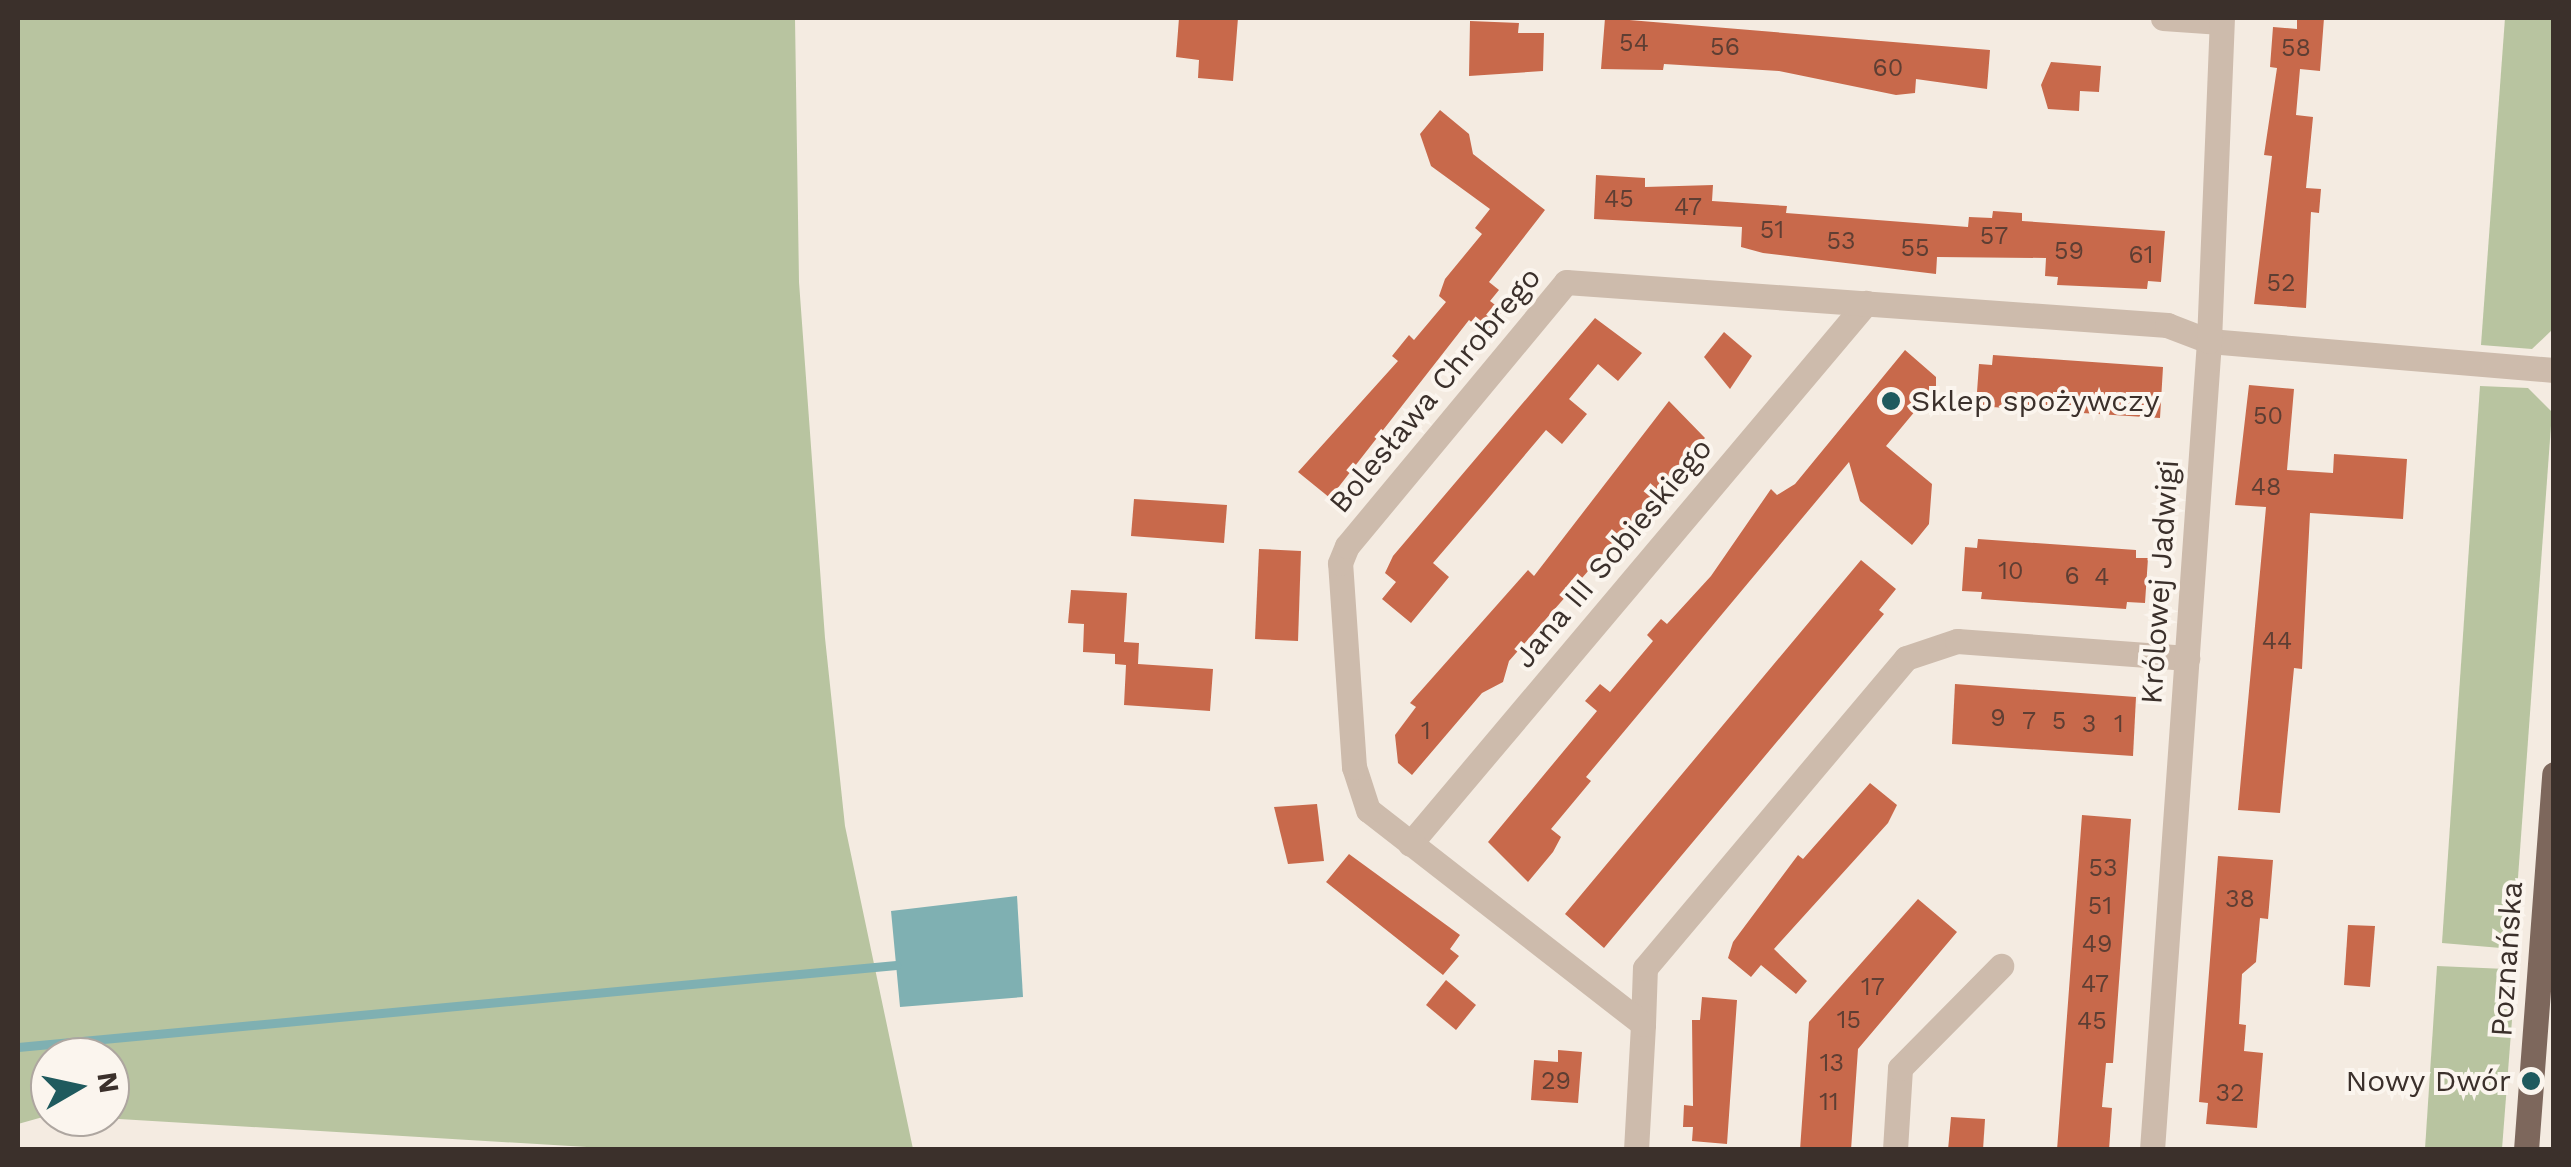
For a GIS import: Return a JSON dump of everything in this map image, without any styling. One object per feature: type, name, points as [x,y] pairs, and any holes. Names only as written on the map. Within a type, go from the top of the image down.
[{"type":"main road","name":"Poznańska","points":[[2526,1150],[2554,774]]},
{"type":"street","points":[[2163,18],[2221,20]]},
{"type":"street","name":"Królowej Jadwigi","points":[[2152,1150],[2209,341],[2221,20]]},
{"type":"street","name":"Bolesława Chrobrego","points":[[1643,1024],[1410,844],[1360,799],[1340,564],[1354,532],[1566,282],[2167,325],[2209,341],[2554,370]]},
{"type":"street","name":"Jana III Sobieskiego","points":[[1410,844],[1866,303]]},
{"type":"street","points":[[1636,1150],[1645,968],[1906,658],[1957,641],[2187,658]]},
{"type":"street","points":[[1895,1150],[1900,1068],[2000,966]]},
{"type":"green space","points":[[18,18],[795,18],[799,282],[825,638],[845,826],[913,1149],[620,1149],[130,1120],[130,1037],[30,1037],[30,1121],[18,1124]]},
{"type":"green space","points":[[2505,18],[2553,18],[2553,329],[2532,349],[2481,345]]},
{"type":"green space","points":[[2480,386],[2528,388],[2552,412],[2513,946],[2501,948],[2442,943]]},
{"type":"green space","points":[[2437,966],[2506,969],[2515,981],[2502,1149],[2425,1149]]},
{"type":"water","points":[[1017,896],[1023,997],[900,1007],[891,911]]},
{"type":"building","points":[[1179,18],[1238,18],[1233,81],[1198,78],[1199,60],[1176,57]]},
{"type":"building","points":[[1605,18],[1990,50],[1987,89],[1916,79],[1915,93],[1896,95],[1779,71],[1664,64],[1663,70],[1601,69]]},
{"type":"building","points":[[2297,18],[2324,18],[2320,71],[2300,69],[2296,115],[2313,117],[2306,188],[2321,189],[2319,213],[2311,212],[2306,308],[2254,304],[2272,156],[2264,155],[2277,68],[2270,67],[2273,27],[2297,29]]},
{"type":"building","points":[[1470,21],[1519,23],[1518,33],[1544,33],[1543,71],[1469,76]]},
{"type":"building","points":[[2051,62],[2101,66],[2099,92],[2080,91],[2079,111],[2048,109],[2041,85]]},
{"type":"building","points":[[1440,110],[1469,134],[1473,154],[1545,210],[1489,282],[1499,290],[1490,301],[1503,311],[1485,333],[1469,320],[1330,498],[1298,472],[1398,361],[1392,356],[1409,335],[1414,340],[1446,302],[1439,296],[1445,279],[1482,234],[1475,228],[1490,209],[1431,166],[1420,134]]},
{"type":"building","points":[[1596,175],[1645,178],[1645,187],[1713,185],[1712,201],[1787,206],[1786,213],[1968,227],[1969,217],[1992,218],[1993,211],[2022,213],[2022,221],[2165,231],[2161,282],[2148,281],[2147,289],[2057,285],[2058,277],[2045,276],[2046,258],[1937,257],[1936,274],[1763,253],[1741,247],[1742,227],[1594,219]]},
{"type":"building","points":[[1595,318],[1642,353],[1618,381],[1598,364],[1569,399],[1587,414],[1562,444],[1546,430],[1433,563],[1449,577],[1411,623],[1382,599],[1396,582],[1385,573],[1393,556]]},
{"type":"building","points":[[1724,332],[1752,356],[1730,389],[1704,357]]},
{"type":"building","points":[[1905,350],[1936,377],[1936,386],[1886,446],[1932,484],[1929,524],[1912,545],[1860,501],[1849,462],[1586,777],[1591,781],[1551,829],[1561,837],[1553,852],[1528,882],[1488,842],[1597,711],[1585,701],[1600,684],[1610,692],[1653,641],[1647,635],[1661,619],[1667,624],[1711,576],[1771,489],[1777,495],[1795,484]]},
{"type":"building","points":[[1993,355],[2163,367],[2160,418],[1976,406],[1979,364],[1992,365]]},
{"type":"building","points":[[2249,385],[2294,389],[2287,470],[2333,473],[2334,454],[2407,459],[2403,519],[2310,513],[2302,669],[2294,668],[2280,813],[2238,810],[2266,507],[2235,505]]},
{"type":"building","points":[[1669,401],[1705,438],[1509,661],[1503,682],[1482,693],[1412,775],[1398,763],[1395,735],[1416,707],[1410,703],[1528,570],[1534,576]]},
{"type":"building","points":[[1134,499],[1227,505],[1224,543],[1131,536]]},
{"type":"building","points":[[1978,539],[2136,550],[2136,558],[2148,558],[2145,603],[2127,602],[2126,609],[1981,599],[1982,592],[1962,591],[1965,547],[1977,548]]},
{"type":"building","points":[[1259,549],[1301,551],[1298,641],[1255,639]]},
{"type":"building","points":[[1861,560],[1896,589],[1879,610],[1884,614],[1604,948],[1565,914]]},
{"type":"building","points":[[1071,590],[1127,593],[1124,642],[1139,643],[1138,664],[1213,669],[1210,711],[1124,705],[1126,665],[1115,664],[1115,654],[1083,652],[1084,624],[1068,623]]},
{"type":"building","points":[[1955,684],[2136,697],[2133,756],[1952,744]]},
{"type":"building","points":[[1870,783],[1897,805],[1888,823],[1774,949],[1807,981],[1796,994],[1761,965],[1751,977],[1728,958],[1733,942],[1798,855],[1803,859]]},
{"type":"building","points":[[1317,804],[1324,861],[1288,864],[1274,807]]},
{"type":"building","points":[[2082,815],[2131,819],[2113,1063],[2106,1063],[2102,1107],[2112,1108],[2109,1150],[2057,1150]]},
{"type":"building","points":[[1349,854],[1460,935],[1450,949],[1459,956],[1443,975],[1326,882]]},
{"type":"building","points":[[2218,856],[2273,860],[2268,919],[2260,918],[2256,962],[2242,974],[2239,1024],[2246,1025],[2244,1051],[2263,1053],[2257,1128],[2206,1124],[2208,1103],[2199,1102]]},
{"type":"building","points":[[1918,899],[1957,932],[1858,1049],[1851,1150],[1800,1150],[1809,1022]]},
{"type":"building","points":[[2348,925],[2375,926],[2370,987],[2344,985]]},
{"type":"building","points":[[1446,980],[1476,1005],[1456,1030],[1426,1005]]},
{"type":"building","points":[[1702,997],[1737,1000],[1727,1144],[1692,1141],[1693,1127],[1683,1127],[1684,1105],[1693,1106],[1692,1020],[1700,1020]]},
{"type":"building","points":[[1558,1050],[1582,1052],[1578,1103],[1531,1100],[1534,1060],[1558,1062]]},
{"type":"building","points":[[1951,1117],[1985,1119],[1983,1150],[1948,1150]]},
{"type":"waterway","points":[[18,1047],[896,965]]},
{"type":"place","name":"Sklep spożywczy","points":[[1891,401]]},
{"type":"place","name":"Nowy Dwór","points":[[2531,1081]]}]
